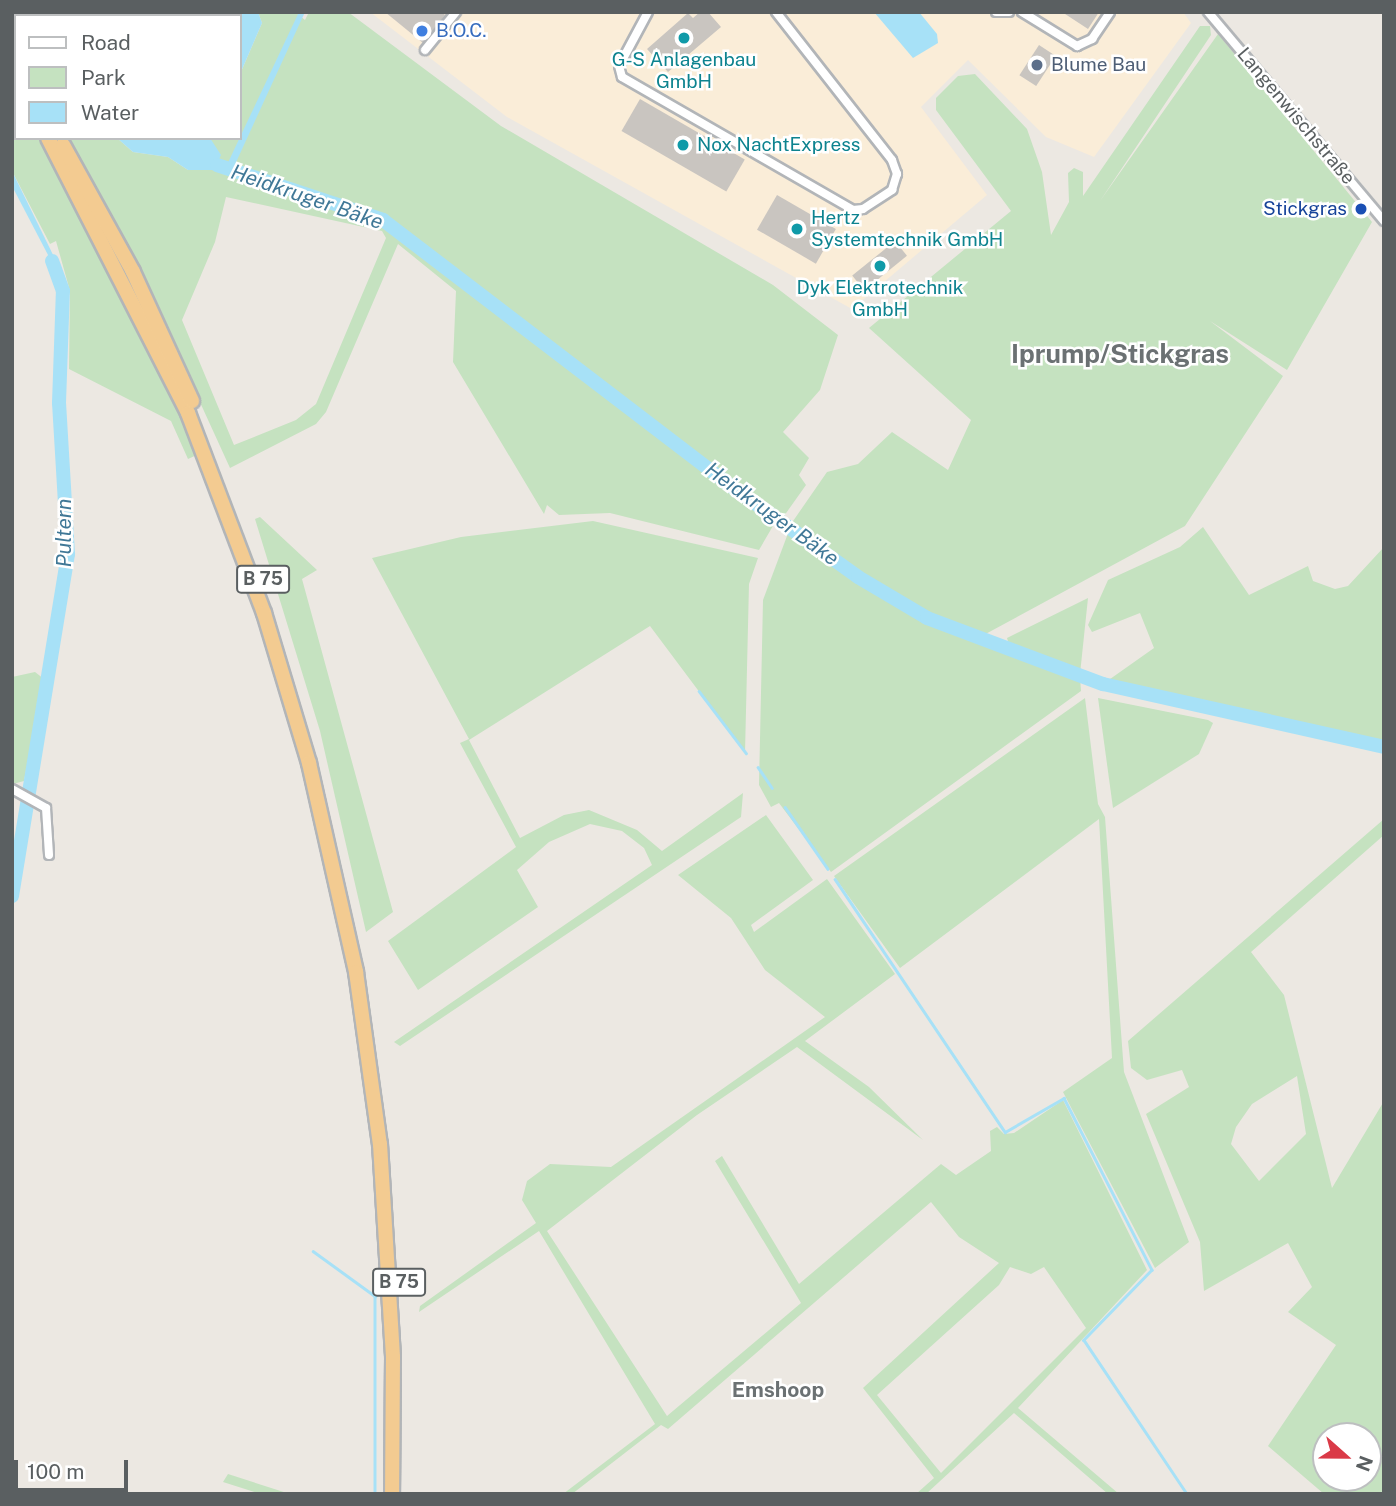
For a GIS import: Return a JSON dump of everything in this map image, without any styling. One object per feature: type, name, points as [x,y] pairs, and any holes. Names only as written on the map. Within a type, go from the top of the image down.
[{"type":"highway","name":"B 75","points":[[49,140],[192,423],[264,612],[309,764],[356,972],[380,1144],[393,1357],[392,1494]]},
{"type":"highway","name":"B 75","points":[[60,140],[133,272],[216,456],[273,609],[318,762],[354,917],[385,1105],[400,1296],[400,1494]]},
{"type":"street","points":[[425,50],[456,12]]},
{"type":"street","points":[[648,12],[619,65],[632,83],[853,210],[892,190],[897,174],[776,12]]},
{"type":"street","points":[[996,12],[1009,12]]},
{"type":"street","points":[[1022,12],[1077,46],[1092,39],[1110,12]]},
{"type":"street","name":"Langenwischstraße","points":[[1208,12],[1382,216]]},
{"type":"street","points":[[12,789],[26,798],[36,800],[47,813],[49,855]]},
{"type":"shaded area","points":[[370,12],[1183,12],[1191,23],[1094,157],[1046,137],[968,60],[921,107],[987,195],[852,309],[507,117]]},
{"type":"green space","points":[[21,12],[172,12],[94,14],[16,14]]},
{"type":"green space","points":[[258,12],[295,12],[305,20],[309,12],[348,12],[501,126],[773,285],[838,335],[820,390],[783,432],[809,458],[799,475],[806,485],[784,516],[732,485],[473,286],[394,230],[777,519],[759,550],[610,513],[559,515],[547,505],[544,514],[453,362],[456,291],[398,244],[326,412],[316,424],[230,468],[156,306],[67,140],[119,140],[133,152],[168,157],[188,170],[209,140],[242,140],[242,69],[262,23]],"holes":[[[226,197],[382,231],[386,238],[316,404],[296,420],[234,445],[182,320],[215,242]]]},
{"type":"green space","points":[[1200,26],[1210,26],[1211,35],[1100,201],[1218,34],[1372,222],[1287,370],[1210,321],[1283,376],[1185,526],[980,637],[928,617],[860,576],[791,524],[827,472],[858,464],[892,432],[948,470],[971,420],[869,328],[1011,211],[936,110],[936,98],[958,76],[975,74],[1027,129],[1042,172],[1051,235],[1069,202],[1068,173],[1074,168],[1083,172],[1083,196]]},
{"type":"green space","points":[[12,90],[14,140],[42,140],[162,369],[199,454],[188,459],[171,421],[69,369],[70,291],[56,241],[50,244],[12,171]]},
{"type":"green space","points":[[260,517],[317,570],[302,579],[393,912],[366,932],[320,731],[255,519]]},
{"type":"green space","points":[[593,521],[758,558],[749,584],[745,753],[650,626],[469,740],[520,838],[564,815],[589,810],[637,830],[662,851],[743,793],[741,817],[400,1046],[394,1042],[652,865],[644,848],[622,831],[590,824],[549,842],[517,870],[538,907],[418,990],[388,941],[516,847],[460,743],[469,739],[372,558],[461,537]]},
{"type":"green space","points":[[1203,527],[1249,595],[1308,566],[1313,581],[1335,589],[1348,586],[1384,547],[1384,746],[1103,684],[1154,648],[1140,613],[1092,632],[1088,625],[1108,580],[1180,547]]},
{"type":"green space","points":[[790,528],[859,580],[924,618],[1080,677],[1081,691],[831,872],[779,803],[771,807],[759,785],[763,600]]},
{"type":"green space","points":[[1088,598],[1080,674],[1010,648],[1007,638]]},
{"type":"green space","points":[[35,672],[44,679],[24,781],[13,784],[12,677]]},
{"type":"green space","points":[[1085,698],[1098,804],[1105,817],[1124,1072],[1189,1242],[1155,1268],[1063,1092],[1112,1058],[1099,819],[900,968],[834,876]]},
{"type":"green space","points":[[1098,698],[1213,723],[1199,754],[1113,808]]},
{"type":"green space","points":[[766,815],[813,880],[751,925],[754,932],[827,879],[895,974],[805,1041],[869,1087],[923,1140],[797,1047],[697,1115],[547,1231],[667,1416],[801,1303],[715,1161],[722,1156],[799,1284],[941,1164],[956,1175],[991,1151],[990,1131],[997,1127],[1004,1134],[1014,1133],[1063,1100],[1147,1270],[1018,1408],[1119,1494],[1108,1494],[1014,1413],[926,1494],[916,1494],[934,1478],[863,1388],[999,1263],[959,1237],[931,1202],[668,1429],[661,1425],[572,1494],[563,1494],[655,1424],[539,1231],[419,1312],[420,1306],[536,1223],[522,1200],[527,1181],[550,1164],[611,1167],[825,1017],[765,970],[731,918],[678,875]],"holes":[[[1010,1267],[1031,1274],[1044,1267],[1086,1328],[941,1473],[877,1395],[999,1285]]]},
{"type":"green space","points":[[1384,819],[1384,835],[1251,952],[1284,995],[1332,1188],[1384,1101],[1384,1494],[1322,1492],[1382,1492],[1382,1422],[1312,1422],[1312,1484],[1268,1446],[1336,1345],[1288,1312],[1312,1287],[1288,1243],[1204,1291],[1200,1242],[1146,1114],[1189,1087],[1182,1070],[1147,1080],[1131,1068],[1128,1041]],"holes":[[[1297,1076],[1306,1134],[1259,1181],[1231,1144],[1236,1127],[1252,1104]]]},
{"type":"green space","points":[[228,1474],[290,1494],[261,1494],[223,1482]]},
{"type":"water","points":[[172,12],[258,12],[262,23],[242,69],[242,14]]},
{"type":"water","points":[[299,12],[305,12],[232,171],[225,169],[239,140],[242,140],[242,133]]},
{"type":"water","points":[[874,12],[919,12],[937,34],[938,43],[913,58]]},
{"type":"water","points":[[119,140],[211,140],[221,155],[214,170],[188,170],[168,157],[133,152]]},
{"type":"water","points":[[12,171],[58,265],[59,276],[12,186]]},
{"type":"building","name":"B.O.C.","points":[[385,12],[442,12],[445,15],[423,43]]},
{"type":"building","name":"G-S Anlagenbau GmbH","points":[[700,12],[708,12],[721,27],[668,72],[647,49],[688,13],[693,18]]},
{"type":"building","points":[[1062,12],[1099,12],[1088,29]]},
{"type":"building","name":"Blume Bau","points":[[1039,45],[1056,56],[1036,86],[1019,75]]},
{"type":"building","name":"Nox NachtExpress","points":[[640,99],[745,160],[726,192],[622,131]]},
{"type":"building","name":"Hertz Systemtechnik GmbH","points":[[777,195],[836,229],[816,264],[757,230]]},
{"type":"building","name":"Dyk Elektrotechnik GmbH","points":[[895,241],[907,256],[864,290],[852,276]]},
{"type":"waterway","name":"Heidkruger Bäke","points":[[217,165],[383,220],[731,486],[858,577],[927,618],[1103,684],[1384,747]]},
{"type":"waterway","name":"Pultern","points":[[12,896],[68,554],[59,403],[63,291],[52,261]]},
{"type":"waterway","points":[[699,691],[746,753]]},
{"type":"waterway","points":[[758,767],[772,788]]},
{"type":"waterway","points":[[785,807],[828,869]]},
{"type":"waterway","points":[[835,879],[1005,1132],[1064,1098],[1152,1270],[1084,1340],[1187,1494]]},
{"type":"waterway","points":[[313,1251],[375,1296],[375,1494]]},
{"type":"place","name":"B.O.C.","points":[[422,31]]},
{"type":"place","name":"G-S Anlagenbau GmbH","points":[[684,38]]},
{"type":"place","name":"Blume Bau","points":[[1037,65]]},
{"type":"place","name":"Nox NachtExpress","points":[[683,145]]},
{"type":"place","name":"Stickgras","points":[[1361,209]]},
{"type":"place","name":"Hertz Systemtechnik GmbH","points":[[797,229]]},
{"type":"place","name":"Dyk Elektrotechnik GmbH","points":[[880,266]]},
{"type":"district","name":"Iprump/Stickgras","points":[[1120,354]]},
{"type":"district","name":"Emshoop","points":[[778,1390]]}]
